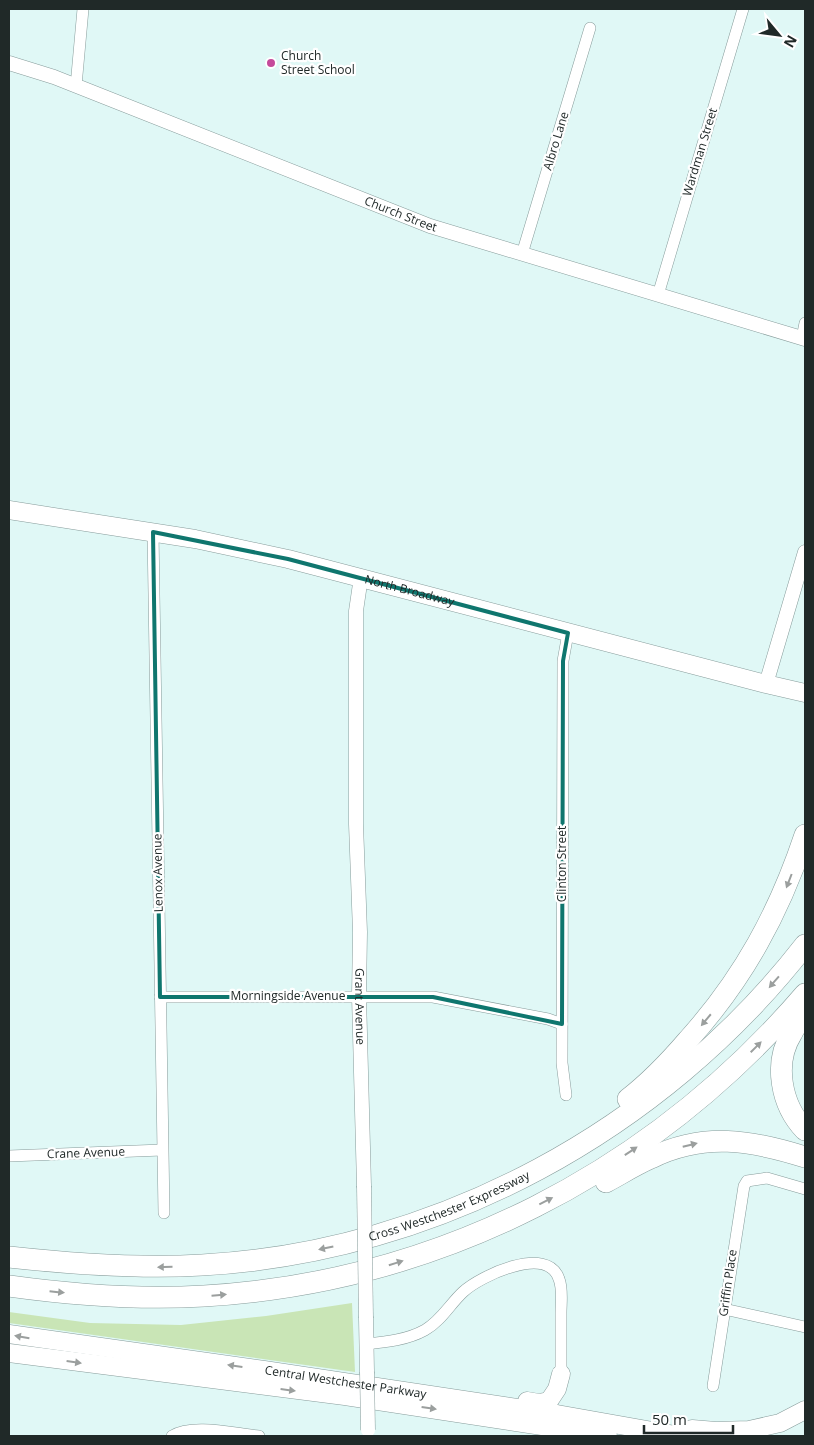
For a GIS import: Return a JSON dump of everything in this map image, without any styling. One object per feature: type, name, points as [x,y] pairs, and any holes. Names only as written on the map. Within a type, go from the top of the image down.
[{"type":"highway","points":[[506,1186],[632,1096],[661,1069],[700,1027],[734,984],[765,933],[784,894],[805,835]]},
{"type":"highway","name":"Cross Westchester Expressway","points":[[9,1257],[96,1265],[152,1267],[202,1265],[264,1259],[327,1248],[385,1233],[447,1212],[542,1168],[598,1135],[632,1112],[681,1074],[712,1046],[758,1001],[805,945]]},
{"type":"highway","points":[[9,1286],[94,1296],[159,1298],[225,1295],[291,1286],[373,1270],[417,1256],[511,1219],[575,1187],[656,1133],[702,1097],[766,1038],[805,994]]},
{"type":"highway","points":[[805,1014],[791,1033],[782,1068],[784,1094],[789,1106],[805,1130]]},
{"type":"highway","points":[[575,1187],[598,1186],[651,1158],[670,1150],[701,1142],[742,1142],[772,1147],[805,1157]]},
{"type":"main road","name":"North Broadway","points":[[9,510],[194,539],[288,559],[805,693]]},
{"type":"main road","name":"Central Westchester Parkway","points":[[9,1334],[264,1370],[453,1405],[612,1430],[678,1436]]},
{"type":"main road","name":"Central Westchester Parkway","points":[[9,1353],[453,1405]]},
{"type":"main road","points":[[453,1405],[549,1401],[555,1394],[561,1374]]},
{"type":"main road","points":[[561,1374],[564,1395],[570,1405],[582,1410],[600,1413],[612,1430]]},
{"type":"main road","points":[[453,1405],[497,1425],[555,1436]]},
{"type":"main road","points":[[678,1436],[692,1429],[716,1432],[750,1430],[780,1422],[805,1410]]},
{"type":"street","points":[[76,86],[83,9]]},
{"type":"street","name":"Wardman Street","points":[[658,295],[742,9]]},
{"type":"street","name":"Albro Lane","points":[[522,254],[590,28]]},
{"type":"street","name":"Church Street","points":[[9,63],[54,77],[400,215],[522,254],[804,338]]},
{"type":"street","points":[[804,338],[805,322]]},
{"type":"street","name":"Lenox Avenue","points":[[153,532],[164,1214]]},
{"type":"street","points":[[766,684],[805,552]]},
{"type":"street","name":"Grant Avenue","points":[[361,578],[357,597],[356,621],[356,824],[360,932],[359,996],[364,1186],[367,1433]]},
{"type":"street","name":"Clinton Street","points":[[566,1095],[562,1063],[563,661],[568,633]]},
{"type":"street","name":"Morningside Avenue","points":[[160,997],[433,997],[562,1024]]},
{"type":"street","name":"Crane Avenue","points":[[9,1156],[162,1150]]},
{"type":"street","name":"Griffin Place","points":[[713,1386],[742,1192],[747,1181],[767,1178],[805,1189]]},
{"type":"street","points":[[366,1344],[393,1341],[426,1330],[436,1322],[463,1292],[491,1274],[511,1267],[534,1263],[544,1264],[551,1266],[561,1285],[561,1374]]},
{"type":"street","points":[[724,1309],[805,1327]]},
{"type":"street","points":[[172,1436],[186,1430],[259,1436]]},
{"type":"highlighted area","points":[[153,532],[288,559],[568,633],[563,661],[562,1024],[433,997],[160,997]]},
{"type":"green space","points":[[352,1303],[355,1372],[9,1323],[9,1312],[90,1323],[181,1325],[266,1316]]},
{"type":"place","name":"Church Street School","points":[[271,63]]}]
